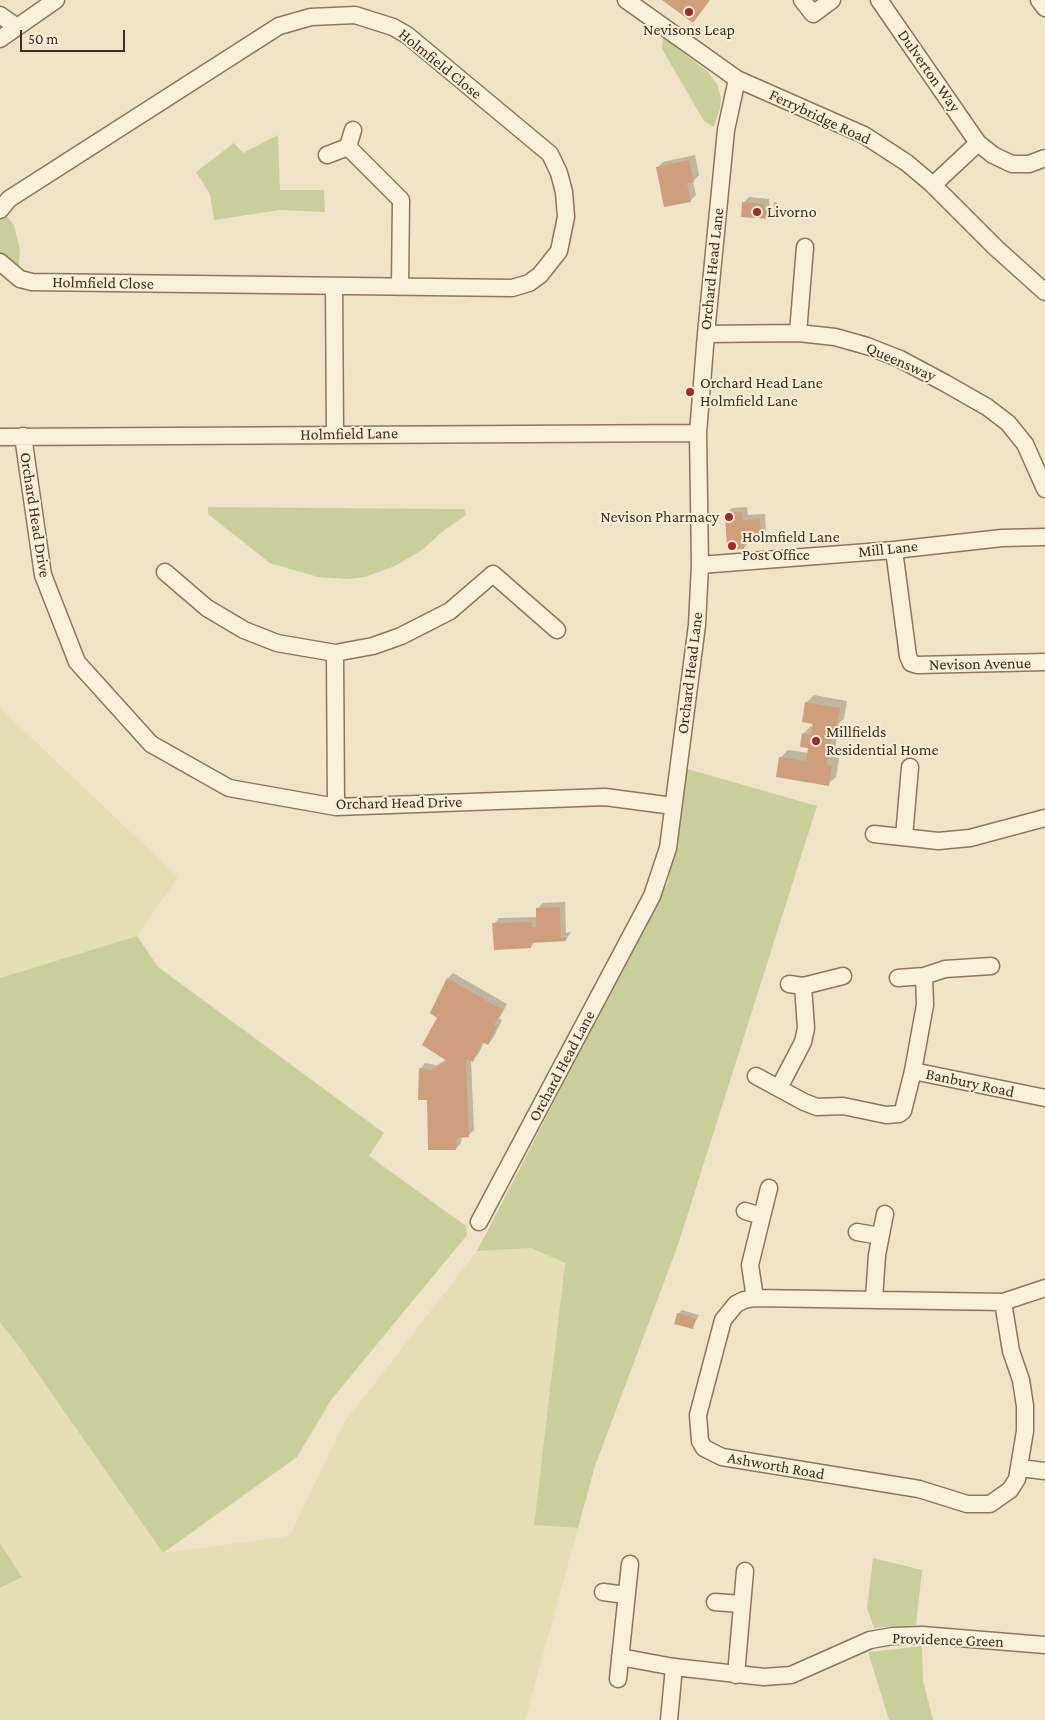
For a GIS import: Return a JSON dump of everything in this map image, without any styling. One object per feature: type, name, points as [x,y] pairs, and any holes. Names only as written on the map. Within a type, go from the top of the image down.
[{"type":"street","points":[[0,39],[56,0]]},
{"type":"street","name":"Ferrybridge Road","points":[[626,0],[737,79],[864,135],[907,163],[933,185],[996,248],[1045,292]]},
{"type":"street","points":[[802,0],[813,14],[832,0]]},
{"type":"street","name":"Dulverton Way","points":[[879,0],[978,143],[993,156],[1012,164],[1029,164],[1045,158]]},
{"type":"street","points":[[1039,0],[1045,8]]},
{"type":"street","points":[[0,15],[17,27]]},
{"type":"street","name":"Holmfield Close","points":[[0,210],[9,199],[279,26],[311,17],[355,16],[394,27],[407,35],[550,154],[560,173],[566,217],[559,251],[540,275],[529,283],[512,288],[32,282],[20,279],[0,262]]},
{"type":"street","name":"Orchard Head Lane","points":[[479,1222],[652,896],[668,848],[697,625],[700,565],[698,433],[726,130],[737,79]]},
{"type":"street","points":[[348,147],[353,130]]},
{"type":"street","points":[[933,185],[978,143]]},
{"type":"street","points":[[327,155],[348,147]]},
{"type":"street","points":[[348,147],[401,200],[400,287]]},
{"type":"street","points":[[798,333],[805,247]]},
{"type":"street","points":[[334,286],[335,433]]},
{"type":"street","name":"Queensway","points":[[706,334],[798,333],[835,337],[867,346],[900,359],[987,407],[1008,423],[1025,444],[1045,489]]},
{"type":"street","name":"Holmfield Lane","points":[[0,436],[335,433],[698,433]]},
{"type":"street","name":"Orchard Head Drive","points":[[23,436],[43,575],[77,662],[151,744],[230,788],[336,807],[605,797],[673,806]]},
{"type":"street","name":"Mill Lane","points":[[700,565],[894,550],[993,538],[1045,537]]},
{"type":"street","name":"Nevison Avenue","points":[[894,550],[908,656],[911,663],[916,665],[1045,662]]},
{"type":"street","points":[[165,572],[207,608],[244,630],[278,643],[335,653],[373,646],[401,636],[450,612],[493,574],[557,630]]},
{"type":"street","points":[[335,653],[336,807]]},
{"type":"street","points":[[904,837],[910,767]]},
{"type":"street","points":[[874,834],[938,841],[970,838],[1045,818]]},
{"type":"street","points":[[898,978],[924,976],[945,969],[991,966]]},
{"type":"street","points":[[779,1088],[803,1042],[806,1028],[796,985],[843,976]]},
{"type":"street","points":[[912,1071],[925,1005],[924,976]]},
{"type":"street","name":"Banbury Road","points":[[756,1076],[804,1102],[818,1106],[843,1106],[895,1116],[903,1111],[912,1071],[1045,1098]]},
{"type":"street","points":[[755,1298],[750,1265],[769,1188]]},
{"type":"street","points":[[745,1211],[762,1216]]},
{"type":"street","points":[[874,1299],[880,1236],[885,1214]]},
{"type":"street","points":[[857,1232],[880,1236]]},
{"type":"street","name":"Ashworth Road","points":[[1003,1302],[1008,1334],[1021,1380],[1025,1406],[1025,1431],[1020,1468],[1010,1490],[990,1504],[978,1505],[919,1490],[731,1459],[722,1457],[704,1448],[697,1429],[698,1415],[723,1320],[736,1304],[755,1298],[1003,1302],[1045,1288]]},
{"type":"street","points":[[1020,1468],[1045,1471]]},
{"type":"street","points":[[618,1679],[630,1564]]},
{"type":"street","points":[[736,1675],[745,1570]]},
{"type":"street","points":[[603,1592],[626,1595]]},
{"type":"street","points":[[715,1602],[741,1604]]},
{"type":"street","name":"Providence Green","points":[[620,1657],[674,1667],[700,1668],[753,1678],[791,1675],[870,1640],[893,1636],[922,1635],[1045,1645]]},
{"type":"street","points":[[669,1720],[674,1667]]},
{"type":"shaded area","points":[[0,702],[2,710],[178,877],[137,936],[0,978]]},
{"type":"shaded area","points":[[531,1248],[565,1263],[534,1525],[578,1528],[525,1720],[0,1720],[0,1588],[22,1577],[0,1543],[0,1323],[15,1341],[163,1553],[283,1537],[290,1535],[344,1423],[477,1251]]},
{"type":"green space","points":[[663,37],[708,72],[717,84],[721,98],[714,127],[704,121],[662,49]]},
{"type":"green space","points":[[278,135],[280,190],[324,190],[325,212],[280,210],[214,220],[210,194],[196,172],[234,143],[243,153]]},
{"type":"green space","points":[[4,213],[14,225],[20,250],[18,270],[2,258],[0,253],[0,221]]},
{"type":"green space","points":[[208,507],[464,509],[466,515],[443,531],[422,550],[395,566],[365,577],[348,579],[318,577],[270,563],[208,514]]},
{"type":"green space","points":[[684,768],[817,806],[678,1245],[595,1466],[578,1528],[534,1525],[565,1263],[531,1248],[477,1251],[668,882]]},
{"type":"green space","points":[[137,936],[158,967],[384,1133],[369,1156],[466,1226],[467,1235],[331,1400],[297,1457],[163,1553],[15,1341],[0,1323],[0,978]]},
{"type":"green space","points":[[0,1543],[22,1577],[0,1588]]},
{"type":"green space","points":[[873,1558],[922,1570],[916,1625],[874,1628],[867,1608]]},
{"type":"green space","points":[[922,1646],[923,1681],[933,1720],[889,1720],[868,1652]]},
{"type":"building","name":"Nevisons Leap","points":[[662,0],[710,0],[693,23]]},
{"type":"building","points":[[689,160],[694,182],[687,183],[691,202],[664,207],[656,167]]},
{"type":"building","name":"Livorno","points":[[742,202],[764,204],[764,207],[772,207],[771,219],[741,217]]},
{"type":"building","points":[[742,512],[743,520],[760,519],[761,538],[744,539],[744,549],[727,550],[725,513]]},
{"type":"building","name":"Millfields Residential Home","points":[[805,702],[840,708],[836,728],[833,728],[827,765],[832,766],[829,786],[776,777],[779,757],[806,761],[808,748],[800,747],[802,733],[811,735],[813,724],[802,722]]},
{"type":"building","points":[[560,907],[561,938],[566,937],[566,941],[531,943],[531,948],[494,950],[492,923],[532,922],[532,927],[536,927],[536,908]]},
{"type":"building","points":[[447,978],[503,1010],[494,1025],[497,1026],[488,1045],[482,1042],[473,1062],[466,1059],[469,1137],[457,1138],[456,1150],[428,1150],[427,1100],[418,1100],[419,1068],[431,1070],[447,1061],[422,1045],[437,1018],[430,1013]]},
{"type":"building","points":[[677,1313],[696,1318],[693,1329],[674,1324]]},
{"type":"place","name":"Nevisons Leap","points":[[689,12]]},
{"type":"place","name":"Livorno","points":[[757,212]]},
{"type":"place","name":"Orchard Head Lane Holmfield Lane","points":[[690,392]]},
{"type":"place","name":"Nevison Pharmacy","points":[[729,517]]},
{"type":"place","name":"Holmfield Lane Post Office","points":[[732,546]]},
{"type":"place","name":"Millfields Residential Home","points":[[816,741]]}]
